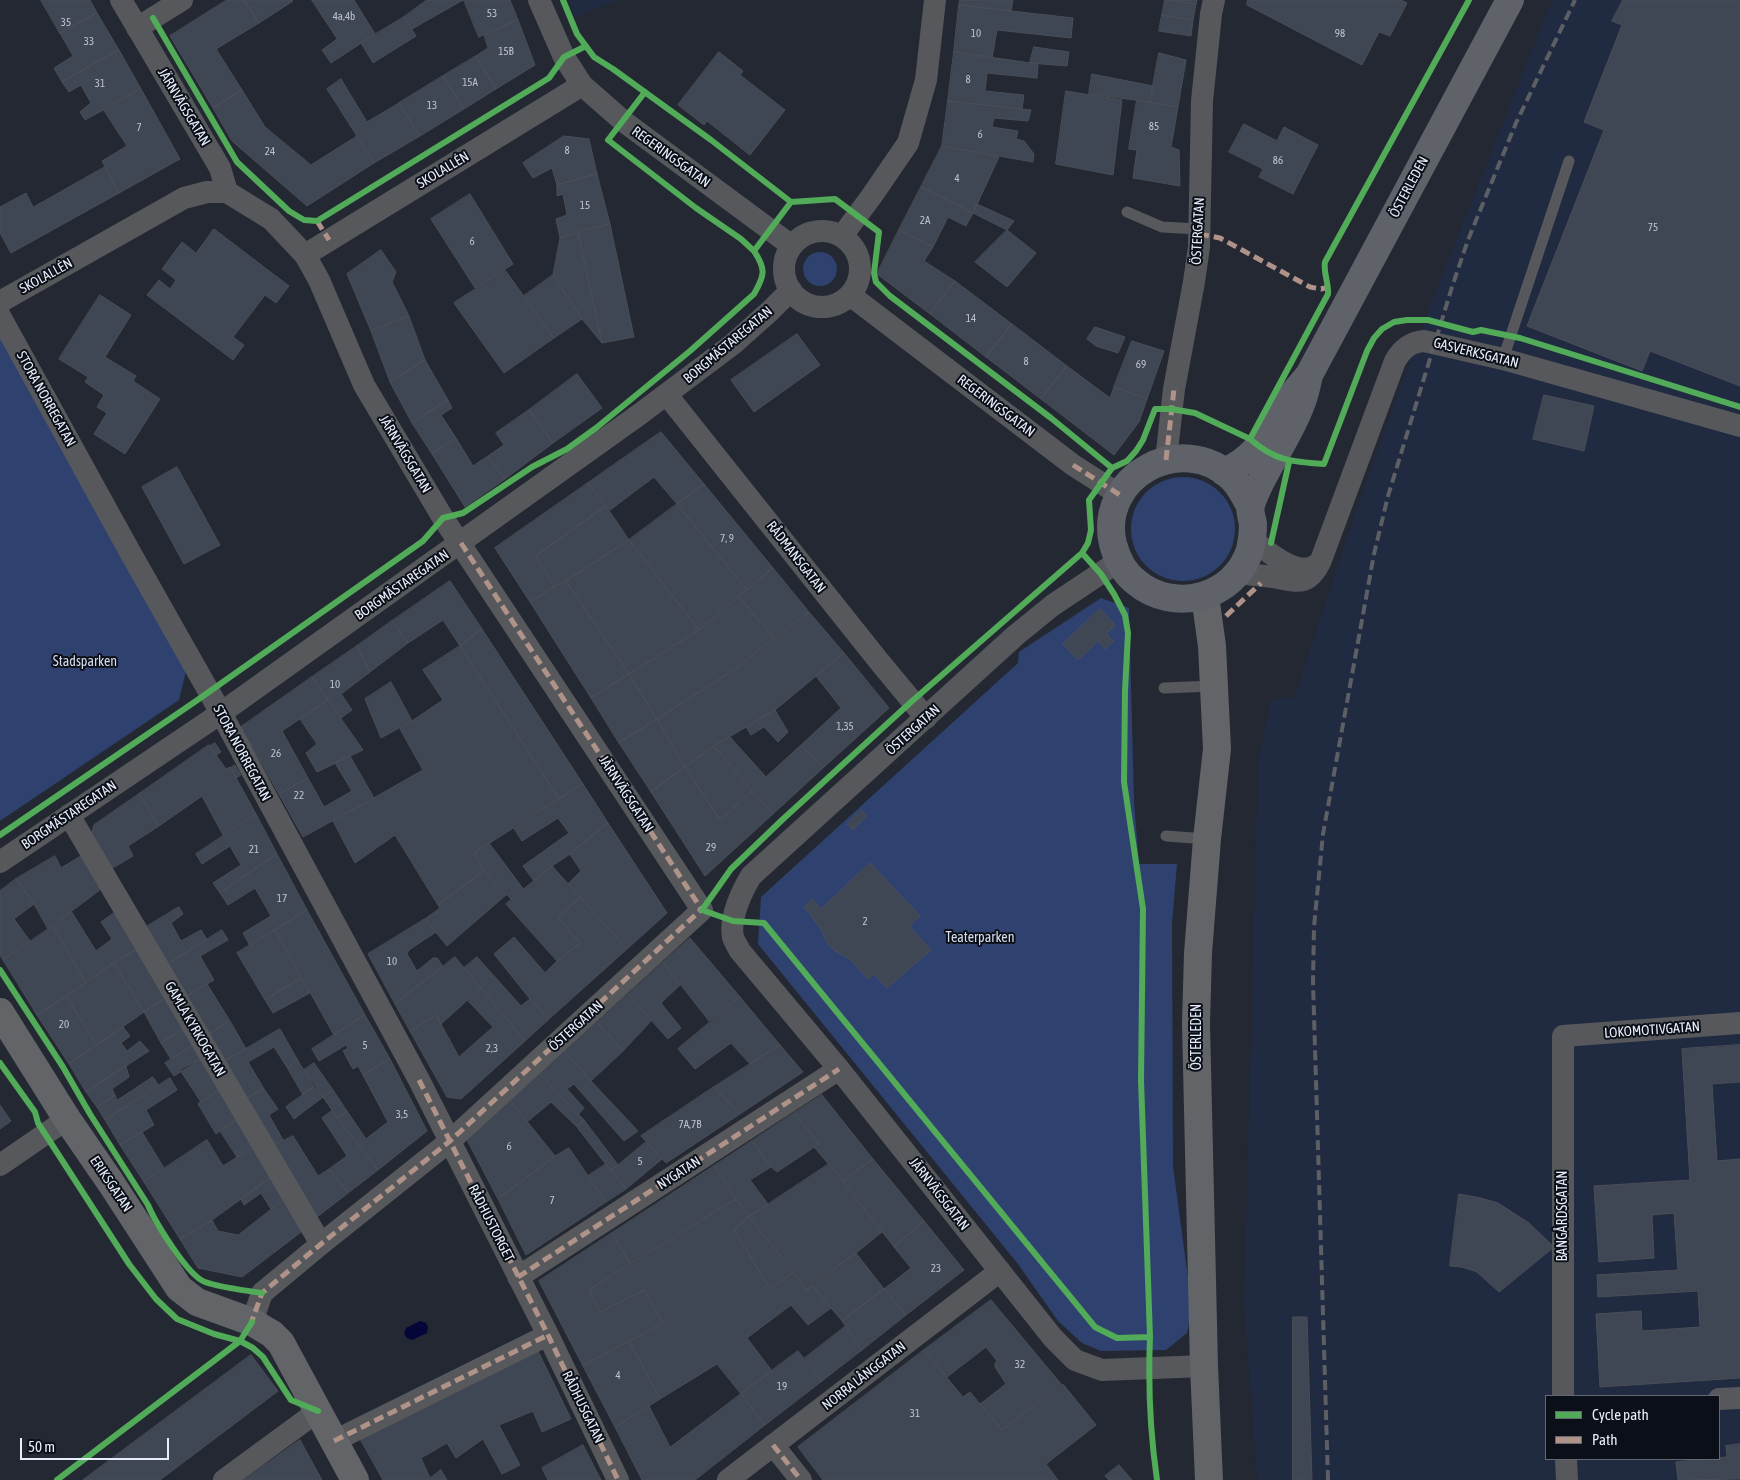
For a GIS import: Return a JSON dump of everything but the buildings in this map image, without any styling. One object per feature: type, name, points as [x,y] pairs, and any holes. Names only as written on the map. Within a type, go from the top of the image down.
[{"type":"main road","name":"ÖSTERLEDEN","points":[[1224,472],[1244,461],[1259,447],[1289,399],[1309,375],[1510,0]]},
{"type":"main road","name":"ÖSTERLEDEN","points":[[1250,506],[1295,419],[1309,375]]},
{"type":"main road","points":[[1196,459],[1215,466],[1224,472],[1238,485],[1250,506],[1253,525],[1252,540],[1247,557],[1237,573],[1217,590],[1205,596],[1180,600],[1156,594],[1135,581],[1119,562],[1112,540],[1111,528],[1114,511],[1125,487],[1139,473],[1152,465],[1166,460],[1196,459]]},
{"type":"street","name":"JÄRNVÄGSGATAN","points":[[121,0],[220,168],[227,192],[271,218],[305,255],[319,280],[364,385],[443,518],[702,910]]},
{"type":"street","points":[[137,28],[182,0]]},
{"type":"street","name":"REGERINGSGATAN","points":[[539,0],[564,57],[582,85],[622,121],[792,246]]},
{"type":"street","points":[[842,236],[908,143],[926,80],[935,0]]},
{"type":"street","name":"ÖSTERGATAN","points":[[1166,460],[1174,389],[1199,247],[1202,101],[1214,0]]},
{"type":"street","name":"SKOLALLÉN","points":[[305,255],[582,85]]},
{"type":"street","name":"SKOLALLÉN","points":[[0,302],[184,198],[207,192],[227,192]]},
{"type":"street","points":[[815,231],[829,231],[842,236],[848,240],[857,253],[860,268],[858,282],[850,295],[832,306],[819,307],[806,303],[791,290],[786,280],[784,268],[786,256],[792,246],[802,236],[815,231]]},
{"type":"street","name":"BORGMÄSTAREGATAN","points":[[0,862],[222,713],[667,395],[733,344],[791,290]]},
{"type":"street","name":"REGERINGSGATAN","points":[[850,295],[1073,465],[1120,495]]},
{"type":"street","name":"STORA NORREGATAN","points":[[0,316],[130,552],[222,713],[450,1141]]},
{"type":"street","name":"GASVERKSGATAN","points":[[1237,573],[1300,582],[1312,576],[1320,560],[1395,361],[1400,352],[1416,342],[1424,341],[1503,359],[1740,426]]},
{"type":"street","name":"RÅDMANSGATAN","points":[[667,395],[926,718]]},
{"type":"street","points":[[1252,540],[1269,553],[1296,568],[1307,570],[1320,560]]},
{"type":"street","name":"ÖSTERGATAN","points":[[733,921],[742,892],[751,876],[1016,636],[1053,605],[1119,562]]},
{"type":"street","name":"ÖSTERLEDEN","points":[[1205,596],[1212,646],[1217,749],[1207,839],[1198,953],[1196,1024],[1204,1366],[1209,1480]]},
{"type":"street","name":"GAMLA KYRKOGATAN","points":[[69,814],[321,1244]]},
{"type":"street","name":"ÖSTERGATAN","points":[[450,1141],[702,910]]},
{"type":"street","name":"JÄRNVÄGSGATAN","points":[[733,921],[733,937],[740,951],[839,1068],[1053,1338],[1075,1360],[1102,1370],[1204,1366]]},
{"type":"street","name":"ERIKSGATAN","points":[[0,1012],[67,1119],[179,1288],[198,1302],[252,1322],[272,1334],[281,1343],[356,1480]]},
{"type":"street","name":"LOKOMOTIVGATAN","points":[[1563,1036],[1740,1023]]},
{"type":"street","name":"BANGÅRDSGATAN","points":[[1563,1036],[1564,1395]]},
{"type":"street","name":"NYGATAN","points":[[518,1277],[839,1068]]},
{"type":"street","points":[[0,1165],[67,1119]]},
{"type":"street","points":[[252,1322],[262,1293],[450,1141]]},
{"type":"street","name":"RÅDHUSTORGET","points":[[450,1141],[548,1335]]},
{"type":"street","name":"NORRA LÅNGGATAN","points":[[728,1480],[1000,1271]]},
{"type":"street","points":[[334,1441],[548,1335]]},
{"type":"street","name":"RÅDHUSGATAN","points":[[548,1335],[618,1480]]},
{"type":"street","points":[[1720,1399],[1740,1398]]},
{"type":"street","points":[[224,1480],[318,1411]]},
{"type":"street","points":[[773,1445],[801,1480]]},
{"type":"street","points":[[1566,1460],[1567,1480]]},
{"type":"lane","points":[[1503,359],[1569,161]]},
{"type":"lane","points":[[1127,212],[1162,227],[1199,229]]},
{"type":"lane","points":[[1164,688],[1214,686]]},
{"type":"lane","points":[[1166,836],[1207,839]]},
{"type":"shaded area","points":[[569,0],[618,0],[575,17]]},
{"type":"shaded area","points":[[1552,0],[1740,0],[1740,1480],[1257,1480],[1244,1302],[1258,763],[1271,699],[1295,697],[1356,510],[1428,311]]},
{"type":"shaded area","points":[[420,1321],[426,1323],[428,1327],[427,1333],[412,1340],[407,1338],[404,1334],[406,1328]]},
{"type":"green space","points":[[820,252],[832,257],[837,269],[832,281],[820,286],[808,281],[803,269],[808,257]]},
{"type":"green space","name":"Stadsparken","points":[[0,333],[186,671],[179,700],[0,821]]},
{"type":"green space","points":[[1183,477],[1203,481],[1212,486],[1226,500],[1231,509],[1235,529],[1231,549],[1226,558],[1212,572],[1203,577],[1183,581],[1163,577],[1154,572],[1140,558],[1135,549],[1131,529],[1135,509],[1140,500],[1154,486],[1163,481]]},
{"type":"green space","name":"Teaterparken","points":[[1101,598],[1129,608],[1134,801],[1139,864],[1177,864],[1172,923],[1173,1166],[1192,1308],[1187,1333],[1166,1350],[1101,1351],[1082,1343],[1058,1321],[1018,1264],[758,944],[761,897],[1018,663],[1019,652]]},
{"type":"railway","points":[[1328,1480],[1313,982],[1314,927],[1323,834],[1374,554],[1388,496],[1468,240],[1516,123],[1575,0]]},
{"type":"marked path","points":[[317,221],[329,240]]},
{"type":"marked path","points":[[1199,234],[1220,238],[1310,287],[1321,289],[1329,287]]},
{"type":"marked path","points":[[1166,460],[1174,389]]},
{"type":"marked path","points":[[1073,465],[1120,495]]},
{"type":"marked path","points":[[461,543],[702,910]]},
{"type":"marked path","points":[[1226,616],[1261,583]]},
{"type":"marked path","points":[[250,1326],[262,1293],[450,1141],[704,907]]},
{"type":"marked path","points":[[518,1277],[839,1069]]},
{"type":"marked path","points":[[419,1080],[548,1335],[618,1480]]},
{"type":"marked path","points":[[334,1441],[548,1335]]},
{"type":"marked path","points":[[773,1445],[801,1480]]},
{"type":"cycle path","points":[[563,0],[577,34],[594,57],[711,140],[791,202],[835,199],[879,232],[874,273],[876,282],[890,296],[1051,418],[1112,468]]},
{"type":"cycle path","points":[[1150,1337],[1117,1338],[1095,1327],[764,923],[733,921],[702,910],[731,869],[782,820],[911,702],[1082,553],[1088,543],[1091,530],[1089,500],[1112,468],[1127,461],[1136,451],[1143,440],[1155,409],[1171,409],[1195,413],[1250,439],[1328,294],[1325,262],[1469,0]]},
{"type":"cycle path","points":[[153,18],[237,162],[289,211],[304,220],[317,221],[549,78],[564,57],[586,46]]},
{"type":"cycle path","points":[[645,92],[608,140],[696,208],[741,239],[754,251]]},
{"type":"cycle path","points":[[0,835],[196,701],[423,541],[443,518],[463,513],[532,467],[567,449],[596,428],[690,351],[754,294],[763,272],[761,263],[754,251],[791,202]]},
{"type":"cycle path","points":[[1250,439],[1268,452],[1284,459],[1324,464],[1367,351],[1374,338],[1382,329],[1394,322],[1407,320],[1428,320],[1473,332],[1481,330],[1520,338],[1740,407]]},
{"type":"cycle path","points":[[1271,543],[1289,462]]},
{"type":"cycle path","points":[[1082,553],[1101,574],[1114,594],[1125,615],[1128,633],[1124,782],[1143,909],[1141,1080],[1150,1337],[1150,1408],[1157,1480]]},
{"type":"cycle path","points":[[0,970],[63,1067],[90,1114],[181,1259],[198,1278],[205,1282],[262,1293]]},
{"type":"cycle path","points":[[0,1063],[35,1112],[38,1123],[129,1264],[156,1299],[177,1319],[214,1334],[240,1341],[252,1322]]},
{"type":"cycle path","points":[[57,1480],[240,1341],[253,1348],[263,1357],[291,1400],[318,1411]]}]
